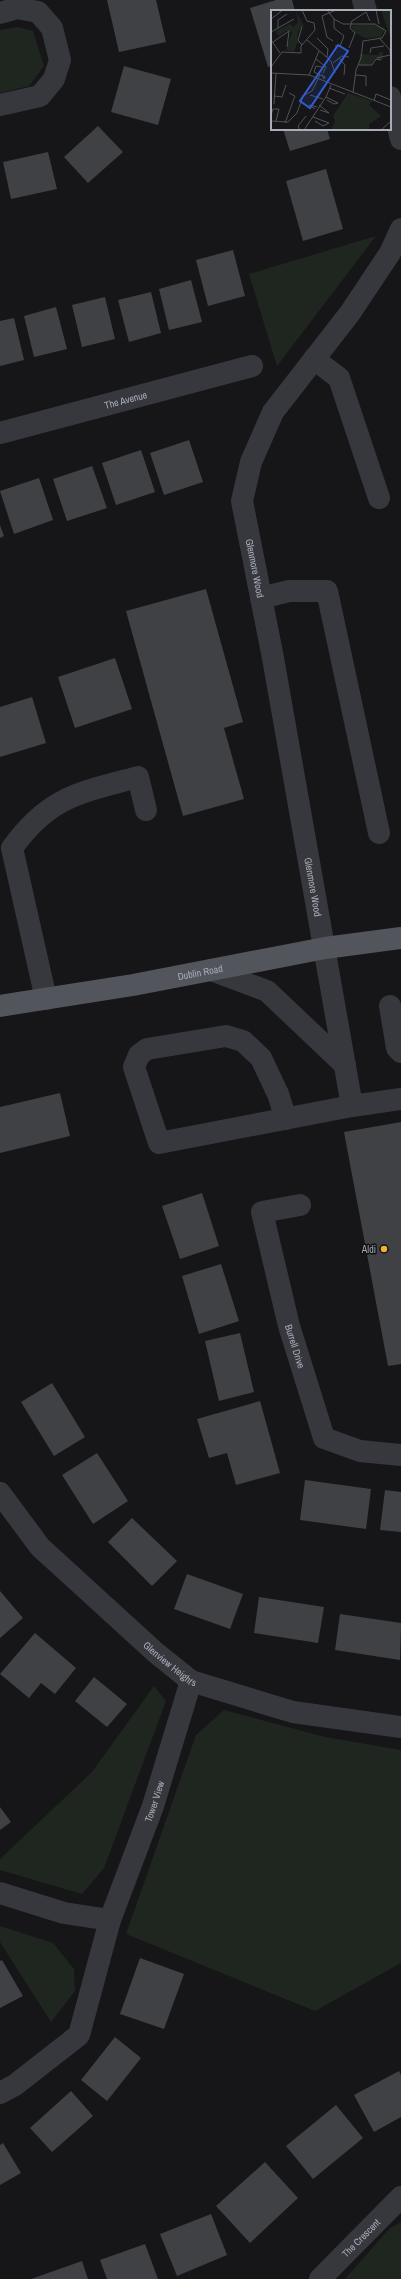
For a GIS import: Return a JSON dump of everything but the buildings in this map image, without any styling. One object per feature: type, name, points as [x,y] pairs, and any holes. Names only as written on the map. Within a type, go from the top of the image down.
[{"type":"main road","name":"Dublin Road","points":[[0,1006],[133,986],[325,948],[401,938]]},
{"type":"street","points":[[364,0],[366,10]]},
{"type":"street","points":[[0,13],[18,8],[38,12],[52,28],[60,60],[54,79],[40,96],[0,105]]},
{"type":"street","points":[[391,101],[401,139]]},
{"type":"street","name":"Glenmore Wood","points":[[352,1106],[325,948],[242,501],[251,462],[273,412],[355,306],[390,254],[401,229]]},
{"type":"street","points":[[314,359],[339,378],[379,498]]},
{"type":"street","name":"The Avenue","points":[[0,433],[252,366]]},
{"type":"street","points":[[261,598],[289,591],[327,591],[379,833]]},
{"type":"street","points":[[46,999],[12,848],[26,829],[50,808],[76,793],[138,777],[146,810]]},
{"type":"street","points":[[211,970],[267,991],[345,1065]]},
{"type":"street","points":[[390,1006],[397,1048],[401,1052]]},
{"type":"street","points":[[286,1119],[278,1094],[261,1058],[243,1041],[226,1036],[147,1049],[139,1056],[134,1068],[159,1143],[286,1119],[352,1106],[401,1099]]},
{"type":"street","name":"Burrell Drive","points":[[300,1205],[262,1212],[289,1326],[324,1438],[360,1451],[401,1455]]},
{"type":"street","name":"Glenview Heights","points":[[0,1493],[40,1547],[155,1652],[191,1681],[292,1712],[401,1726]]},
{"type":"street","name":"Tower View","points":[[0,2093],[16,2086],[79,2035],[110,1920],[153,1806],[191,1681]]},
{"type":"street","points":[[0,1893],[64,1913],[110,1920]]},
{"type":"street","name":"The Crescent","points":[[320,2279],[401,2197]]},
{"type":"shaded area","points":[[18,27],[33,31],[44,66],[29,86],[0,93],[0,30]]},
{"type":"shaded area","points":[[376,236],[277,366],[249,274]]},
{"type":"shaded area","points":[[154,1686],[166,1701],[104,1868],[82,1894],[0,1870],[0,1859],[92,1772]]},
{"type":"shaded area","points":[[224,1710],[325,1737],[401,1750],[401,1963],[315,2011],[126,1934],[196,1735]]},
{"type":"shaded area","points":[[0,1926],[53,1943],[74,1969],[75,1991],[51,2022],[0,1942]]},
{"type":"shaded area","points":[[401,2222],[401,2279],[345,2279],[390,2228]]},
{"type":"place","name":"Aldi","points":[[384,1249]]}]
